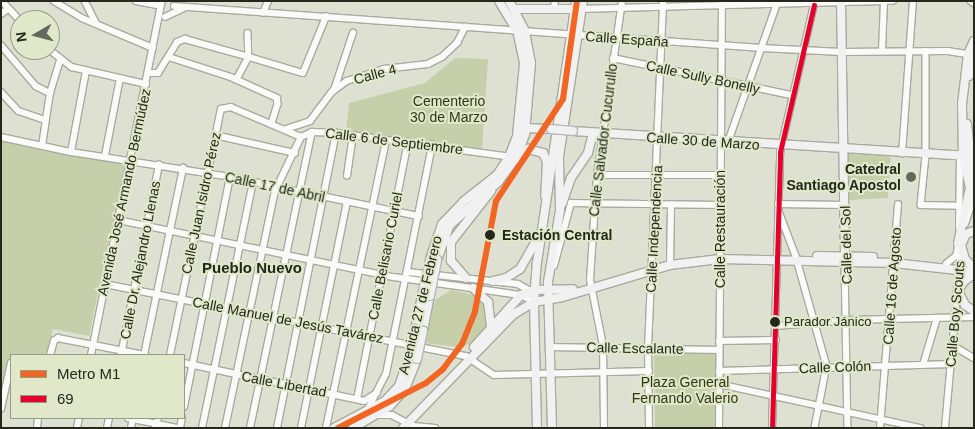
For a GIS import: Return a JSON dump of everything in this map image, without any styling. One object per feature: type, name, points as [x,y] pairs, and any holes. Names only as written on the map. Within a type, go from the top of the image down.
[{"type":"main road","name":"Avenida 27 de Febrero","points":[[499,1],[521,31]]},
{"type":"main road","name":"Avenida 27 de Febrero","points":[[353,428],[379,415],[405,389],[434,259],[437,234],[446,219],[490,186],[513,157],[522,128],[524,63],[521,31],[510,3]]},
{"type":"main road","points":[[510,3],[579,5],[559,157],[560,210]]},
{"type":"main road","name":"Calle del Sol","points":[[841,3],[845,259]]},
{"type":"main road","points":[[537,428],[534,302],[532,291],[575,35]]},
{"type":"main road","points":[[974,42],[962,104],[964,157],[972,196],[960,244],[965,259],[974,270]]},
{"type":"main road","points":[[964,157],[971,56]]},
{"type":"main road","name":"Calle 30 de Marzo","points":[[522,128],[964,157]]},
{"type":"main road","points":[[552,428],[548,286],[564,196],[571,178],[590,147],[593,133]]},
{"type":"main road","points":[[466,278],[451,261],[450,248],[454,236],[501,186],[525,151],[532,149],[545,157],[544,186],[546,212]]},
{"type":"main road","points":[[544,186],[552,175]]},
{"type":"main road","points":[[487,199],[490,186],[501,186]]},
{"type":"main road","points":[[493,281],[512,275],[526,262],[543,228]]},
{"type":"main road","points":[[960,244],[966,234],[974,231]]},
{"type":"main road","points":[[405,425],[467,358],[509,317],[534,302],[548,300],[669,262],[720,257],[894,260],[946,264],[959,269]]},
{"type":"main road","points":[[894,260],[974,270]]},
{"type":"main road","points":[[974,270],[964,280],[958,291],[965,305],[974,311]]},
{"type":"main road","points":[[467,358],[491,326],[521,295],[548,286],[563,292],[590,286]]},
{"type":"main road","points":[[473,288],[488,302],[491,326]]},
{"type":"main road","name":"Avenida 27 de Febrero","points":[[334,428],[376,409],[393,394],[413,358]]},
{"type":"street","points":[[1,14],[8,8],[2,1]]},
{"type":"street","points":[[54,1],[65,10],[153,48]]},
{"type":"street","points":[[85,1],[96,23]]},
{"type":"street","points":[[136,1],[162,4]]},
{"type":"street","points":[[189,1],[196,8]]},
{"type":"street","points":[[263,13],[268,1]]},
{"type":"street","name":"Calle Salvador Cucurullo","points":[[604,428],[603,346],[590,286],[597,175],[622,1]]},
{"type":"street","points":[[579,5],[621,9],[663,5],[814,5],[893,1]]},
{"type":"street","points":[[902,154],[914,1]]},
{"type":"street","points":[[882,51],[884,2]]},
{"type":"street","name":"Avenida José Armando Bermúdez","points":[[158,29],[175,3]]},
{"type":"street","name":"Calle España","points":[[175,3],[196,8]]},
{"type":"street","name":"Avenida José Armando Bermúdez","points":[[91,354],[162,4]]},
{"type":"street","name":"Calle Restauración","points":[[719,428],[720,176],[724,142],[720,80],[722,4]]},
{"type":"street","points":[[724,142],[748,86],[778,4]]},
{"type":"street","name":"Calle Independencia","points":[[649,428],[648,348],[656,205],[663,5]]},
{"type":"street","points":[[772,428],[781,146],[814,5]]},
{"type":"street","name":"Calle España","points":[[165,17],[180,9],[196,8],[662,42],[842,52],[926,51],[971,56]]},
{"type":"street","points":[[148,73],[158,73],[177,42],[185,38],[303,73],[326,17]]},
{"type":"street","name":"Calle 4","points":[[286,129],[310,121],[333,91],[347,81],[369,74],[434,62],[450,52],[465,27]]},
{"type":"street","points":[[237,80],[249,57],[248,32]]},
{"type":"street","points":[[333,91],[353,33]]},
{"type":"street","points":[[1,45],[36,86],[50,93]]},
{"type":"street","points":[[926,51],[926,156],[921,205],[960,206]]},
{"type":"street","points":[[169,57],[237,80],[277,98],[278,104],[272,124],[301,137],[296,152],[276,187],[225,428]]},
{"type":"street","name":"Calle Sully Bonelly","points":[[613,58],[792,95]]},
{"type":"street","points":[[42,146],[50,93],[60,60],[86,71],[146,84]]},
{"type":"street","points":[[71,152],[86,71]]},
{"type":"street","points":[[105,156],[120,78]]},
{"type":"street","points":[[1,92],[19,111],[45,120]]},
{"type":"street","name":"Calle Juan Isidro Pérez","points":[[170,354],[180,298],[220,110],[230,106],[272,124]]},
{"type":"street","points":[[250,428],[312,132]]},
{"type":"street","name":"Calle 6 de Septiembre","points":[[301,137],[312,132],[336,133],[513,157]]},
{"type":"street","points":[[277,428],[336,133]]},
{"type":"street","points":[[215,135],[296,152]]},
{"type":"street","points":[[347,176],[352,135]]},
{"type":"street","name":"Calle 17 de Abril","points":[[1,137],[71,152],[207,172],[419,216]]},
{"type":"street","points":[[326,428],[386,140]]},
{"type":"street","name":"Calle Belisario Curiel","points":[[357,399],[408,142]]},
{"type":"street","points":[[590,147],[602,144]]},
{"type":"street","points":[[361,415],[372,404],[380,389],[393,341],[408,276],[432,145]]},
{"type":"street","name":"Calle Boy Scouts","points":[[945,428],[958,291],[960,206],[964,157]]},
{"type":"street","name":"Calle Dr. Alejandro Llenas","points":[[122,353],[159,165]]},
{"type":"street","points":[[144,354],[183,168]]},
{"type":"street","points":[[597,175],[720,176]]},
{"type":"street","points":[[185,402],[230,177]]},
{"type":"street","points":[[202,428],[253,182]]},
{"type":"street","points":[[564,196],[571,203],[720,205]]},
{"type":"street","points":[[301,428],[347,202]]},
{"type":"street","points":[[548,286],[571,203]]},
{"type":"street","points":[[669,262],[671,205]]},
{"type":"street","points":[[778,206],[845,205]]},
{"type":"street","name":"Calle 16 de Agosto","points":[[880,428],[898,205]]},
{"type":"street","points":[[778,206],[816,322],[827,366],[815,428]]},
{"type":"street","points":[[118,220],[382,274],[493,281],[518,284],[532,291]]},
{"type":"street","points":[[778,234],[786,232]]},
{"type":"street","name":"Calle Boy Scouts","points":[[946,264],[956,256],[960,244]]},
{"type":"street","name":"Calle del Sol","points":[[845,259],[849,365],[848,428]]},
{"type":"street","points":[[408,276],[521,295],[534,302]]},
{"type":"street","name":"Calle Manuel de Jesús Tavárez","points":[[105,284],[369,336],[467,358]]},
{"type":"street","points":[[776,326],[848,320],[974,317]]},
{"type":"street","points":[[923,365],[937,318]]},
{"type":"street","points":[[50,354],[56,338],[122,353]]},
{"type":"street","points":[[719,341],[776,340]]},
{"type":"street","name":"Calle Escalante","points":[[550,347],[603,346],[719,350]]},
{"type":"street","points":[[954,346],[974,358]]},
{"type":"street","points":[[467,358],[494,375],[648,371]]},
{"type":"street","name":"Calle Libertad","points":[[185,363],[357,399]]},
{"type":"street","name":"Calle Colón","points":[[719,371],[849,365],[952,364]]},
{"type":"street","points":[[1,409],[10,368]]},
{"type":"street","points":[[719,384],[773,398],[920,428]]},
{"type":"street","points":[[357,399],[369,399],[380,389]]},
{"type":"street","points":[[379,415],[392,416],[405,425],[435,428]]},
{"type":"street","points":[[136,419],[179,428]]},
{"type":"green space","name":"Cementerio 30 de Marzo","points":[[455,58],[488,59],[482,149],[346,132],[349,103],[425,83]]},
{"type":"green space","points":[[1,139],[125,163],[89,336],[53,329],[47,354],[10,354],[1,400]]},
{"type":"green space","points":[[847,153],[891,154],[888,198],[846,200],[844,156]]},
{"type":"green space","points":[[451,290],[479,296],[487,313],[484,331],[470,344],[458,347],[425,343],[435,300]]},
{"type":"green space","name":"Plaza General Fernando Valerio","points":[[654,350],[716,353],[716,428],[655,428]]},
{"type":"metro line","name":"M1","points":[[338,428],[426,383],[443,369],[462,344],[475,311],[496,201],[563,99],[577,1]]},
{"type":"transit line","name":"69","points":[[772,428],[780,152],[814,5]]},
{"type":"place","name":"Catedral Santiago Apostol","points":[[911,177]]},
{"type":"place","name":"Estación Central","points":[[490,235]]},
{"type":"place","name":"Parador Jánico","points":[[775,322]]},
{"type":"district","name":"Pueblo Nuevo","points":[[252,268]]}]
